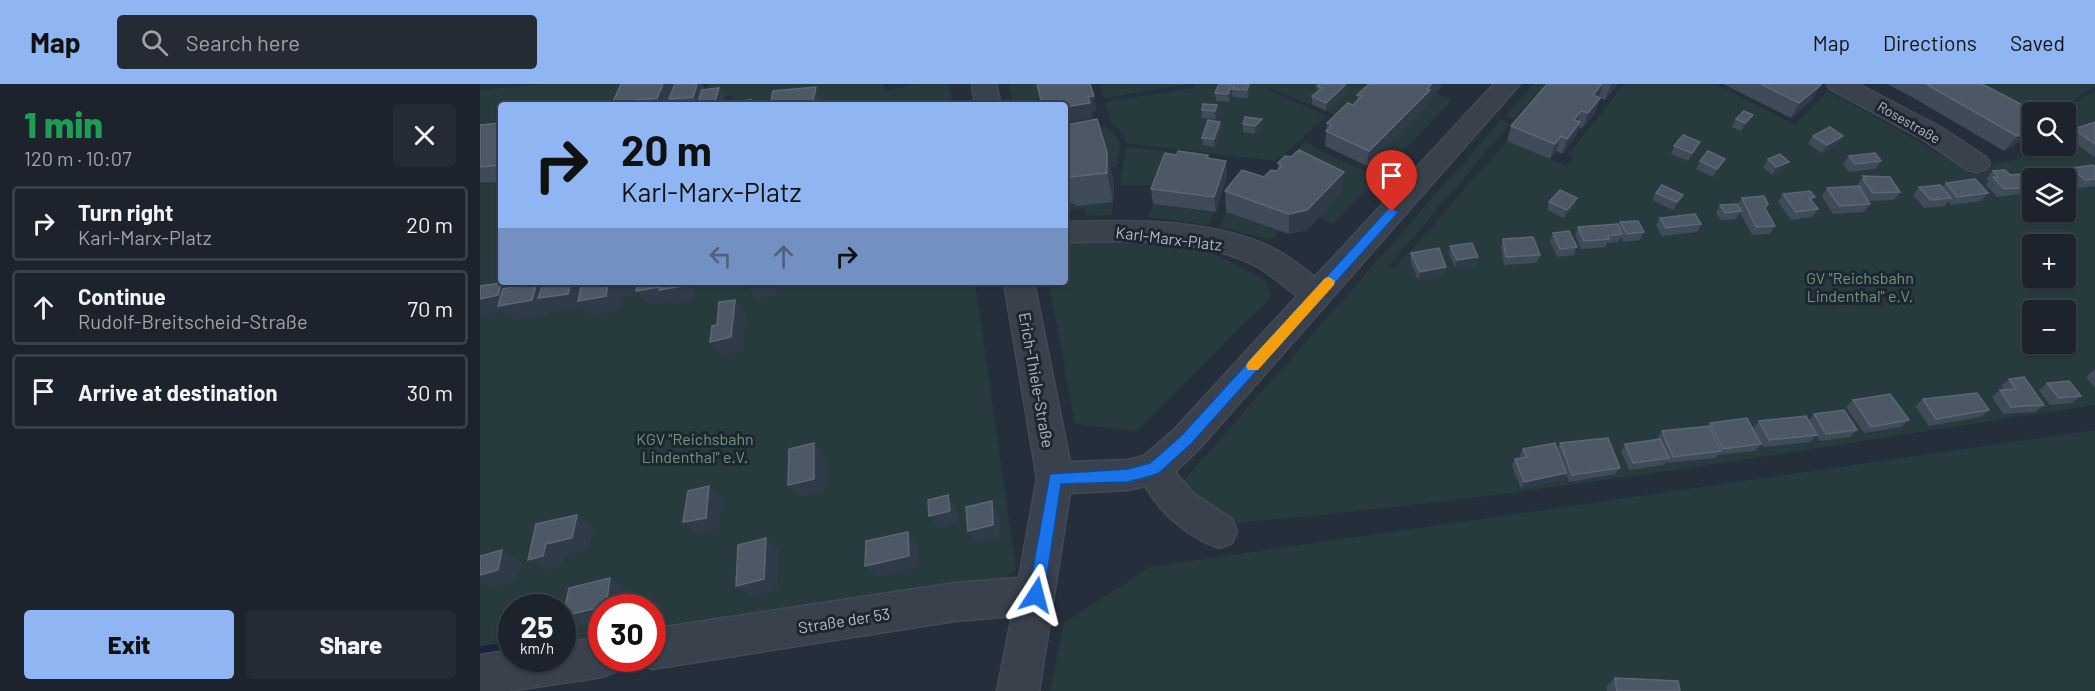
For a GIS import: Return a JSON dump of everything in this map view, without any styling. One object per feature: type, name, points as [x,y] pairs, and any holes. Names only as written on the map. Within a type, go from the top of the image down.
[{"type":"street","points":[[984,84],[987,102]]},
{"type":"street","points":[[1055,478],[1128,475],[1154,469],[1186,440],[1508,84]]},
{"type":"street","name":"Rosestraße","points":[[1839,84],[1931,134],[1976,163]]},
{"type":"street","name":"Karl-Marx-Platz","points":[[1068,232],[1152,233],[1237,246],[1265,257],[1317,295]]},
{"type":"street","name":"Erich-Thiele-Straße","points":[[1018,691],[1055,478],[1020,285]]},
{"type":"street","points":[[1154,469],[1165,488],[1185,510],[1219,531]]},
{"type":"street","name":"Straße der 53","points":[[666,647],[956,602],[1036,595]]},
{"type":"street","points":[[480,675],[588,659]]},
{"type":"green space","points":[[546,84],[666,84],[635,102],[498,102],[498,134],[480,133],[480,90]]},
{"type":"green space","points":[[709,84],[883,84],[885,91],[918,84],[949,84],[952,102],[732,102],[733,96],[704,98]]},
{"type":"green space","points":[[1009,84],[1038,84],[1042,102],[1012,102]]},
{"type":"green space","points":[[1099,84],[1189,84],[1104,98]]},
{"type":"green space","points":[[1195,84],[1374,84],[1342,118],[1266,86],[1265,88],[1326,116],[1277,161],[1126,143],[1124,133],[1112,125],[1105,102],[1193,88]]},
{"type":"green space","points":[[1533,84],[1545,84],[1514,119],[1505,116]]},
{"type":"green space","name":"GV \"Reichsbahn Lindenthal\" e.V.","points":[[1624,84],[1715,84],[1795,125],[1828,91],[1973,174],[1994,164],[2022,156],[2076,156],[2076,103],[2095,91],[2095,405],[1769,456],[1551,487],[1332,514],[1222,524],[1178,487],[1501,120],[1510,124],[1388,267],[1394,269],[1507,141],[1566,166],[1573,157],[1568,155]]},
{"type":"green space","name":"GV \"Reichsbahn Lindenthal\" e.V.","points":[[1955,84],[2095,84],[2071,102],[2022,102],[2022,108]]},
{"type":"green space","points":[[1436,93],[1452,100],[1383,172],[1368,166],[1427,106],[1425,104]]},
{"type":"green space","points":[[1105,126],[1116,135],[1120,144],[1117,166],[1108,168],[1068,136],[1068,133]]},
{"type":"green space","points":[[1305,142],[1313,145],[1315,149],[1378,177],[1333,224],[1319,217],[1342,192],[1281,165]]},
{"type":"green space","points":[[1126,147],[1166,151],[1154,185],[1120,185]]},
{"type":"green space","name":"KGV \"Reichsbahn Lindenthal\" e.V.","points":[[498,182],[498,285],[609,285],[609,287],[625,285],[975,285],[1016,570],[997,584],[666,635],[666,594],[588,594],[588,647],[576,649],[576,594],[498,594],[498,660],[480,663],[480,184]]},
{"type":"green space","points":[[1068,200],[1077,205],[1113,202],[1112,215],[1087,216],[1084,209],[1072,210],[1068,208]]},
{"type":"green space","points":[[1153,204],[1214,212],[1208,225],[1148,217]]},
{"type":"green space","points":[[1226,212],[1279,231],[1275,238],[1268,239],[1220,227]]},
{"type":"green space","points":[[1133,242],[1210,252],[1262,278],[1267,283],[1270,298],[1136,431],[1075,424],[1050,285],[1068,285],[1068,243]]},
{"type":"green space","points":[[2095,430],[2095,691],[1050,691],[1064,623],[1150,567]]},
{"type":"building","points":[[621,84],[663,84],[657,98],[613,102]]},
{"type":"building","points":[[675,84],[697,84],[693,97],[669,99]]},
{"type":"building","points":[[1037,84],[1090,84],[1094,96],[1088,97],[1090,103],[1068,107],[1068,102],[1041,102]]},
{"type":"building","points":[[1219,84],[1232,84],[1228,94],[1215,93]]},
{"type":"building","points":[[1234,84],[1249,84],[1247,90],[1232,89]]},
{"type":"building","points":[[1320,84],[1345,85],[1326,103],[1312,96],[1322,88],[1317,86]]},
{"type":"building","points":[[1369,84],[1432,84],[1427,89],[1430,90],[1369,151],[1326,131],[1332,125],[1327,123],[1348,103],[1353,105],[1362,96],[1357,95]]},
{"type":"building","points":[[1547,84],[1602,84],[1593,95],[1600,98],[1588,113],[1581,111],[1574,120],[1580,122],[1567,139],[1561,136],[1555,144],[1511,126]]},
{"type":"building","points":[[1761,84],[1819,84],[1821,85],[1799,103]]},
{"type":"building","points":[[1926,84],[1982,84],[2022,105],[2022,133],[2017,136]]},
{"type":"building","points":[[816,87],[813,102],[771,102],[773,91]]},
{"type":"building","points":[[719,88],[715,102],[698,102],[702,90]]},
{"type":"building","points":[[1203,104],[1217,105],[1215,111],[1202,110]]},
{"type":"building","points":[[1744,111],[1753,115],[1745,123],[1736,119]]},
{"type":"building","points":[[1245,117],[1262,119],[1255,126],[1243,124]]},
{"type":"building","points":[[1097,119],[1107,152],[1107,173],[1068,176],[1068,124]]},
{"type":"building","points":[[1208,120],[1220,122],[1214,139],[1202,138]]},
{"type":"building","points":[[2095,122],[2095,144],[2076,130],[2076,128]]},
{"type":"building","points":[[498,123],[498,165],[480,167],[480,125]]},
{"type":"building","points":[[1830,127],[1843,136],[1827,145],[1813,136]]},
{"type":"building","points":[[1683,135],[1700,142],[1692,153],[1674,146]]},
{"type":"building","points":[[1299,150],[1344,172],[1307,210],[1289,214],[1225,191],[1242,170],[1264,177],[1271,170],[1276,171],[1282,166],[1278,163],[1285,156],[1291,157]]},
{"type":"building","points":[[1178,151],[1208,155],[1207,158],[1226,161],[1214,197],[1151,189],[1165,153],[1177,155]]},
{"type":"building","points":[[1708,151],[1725,159],[1717,169],[1700,161]]},
{"type":"building","points":[[1875,153],[1881,161],[1855,164],[1849,156]]},
{"type":"building","points":[[1780,154],[1789,162],[1776,167],[1768,159]]},
{"type":"building","points":[[2093,165],[2095,179],[2085,180],[2076,172],[2076,168],[2072,168]]},
{"type":"building","points":[[2005,170],[2010,175],[2019,174],[2022,178],[2022,188],[2004,189],[1993,177],[1998,177],[1993,171]]},
{"type":"building","points":[[1863,176],[1890,177],[1900,192],[1873,193]]},
{"type":"building","points":[[1975,179],[1988,193],[1957,197],[1946,183]]},
{"type":"building","points":[[1662,185],[1683,195],[1677,202],[1656,193]]},
{"type":"building","points":[[1940,185],[1951,198],[1931,200],[1919,187]]},
{"type":"building","points":[[1859,186],[1870,204],[1839,206],[1827,188]]},
{"type":"building","points":[[1560,190],[1577,198],[1567,210],[1549,202]]},
{"type":"building","points":[[1810,191],[1815,197],[1809,198],[1818,209],[1796,212],[1783,194]]},
{"type":"building","points":[[1764,196],[1768,204],[1765,208],[1775,226],[1756,227],[1742,198]]},
{"type":"building","points":[[1737,204],[1741,211],[1725,213],[1720,205]]},
{"type":"building","points":[[1695,214],[1701,224],[1666,228],[1660,218]]},
{"type":"building","points":[[1638,221],[1644,232],[1627,234],[1620,222]]},
{"type":"building","points":[[1618,224],[1622,234],[1608,236],[1609,239],[1584,241],[1578,227]]},
{"type":"building","points":[[1569,231],[1577,247],[1560,249],[1553,233]]},
{"type":"building","points":[[1533,237],[1540,255],[1506,257],[1503,239]]},
{"type":"building","points":[[1472,243],[1478,257],[1457,260],[1450,246]]},
{"type":"building","points":[[1439,248],[1446,267],[1420,272],[1411,253]]},
{"type":"building","points":[[500,285],[498,295],[480,299],[480,286]]},
{"type":"building","points":[[536,285],[532,300],[498,306],[503,289]]},
{"type":"building","points":[[543,285],[570,285],[568,294],[538,298]]},
{"type":"building","points":[[581,285],[608,285],[606,296],[578,301]]},
{"type":"building","points":[[637,285],[682,285],[659,290],[660,287],[636,291]]},
{"type":"building","points":[[735,300],[731,337],[710,342],[712,326],[717,325],[719,302]]},
{"type":"building","points":[[2024,377],[2044,405],[2011,407],[2000,390],[2016,389],[2009,379]]},
{"type":"building","points":[[2069,381],[2081,396],[2059,398],[2047,383]]},
{"type":"building","points":[[1977,393],[1989,410],[1936,419],[1923,399]]},
{"type":"building","points":[[1890,394],[1909,420],[1871,427],[1853,400]]},
{"type":"building","points":[[1844,410],[1857,430],[1826,434],[1814,414]]},
{"type":"building","points":[[1806,416],[1817,435],[1769,440],[1759,421]]},
{"type":"building","points":[[1747,418],[1761,444],[1723,449],[1710,423]]},
{"type":"building","points":[[1709,426],[1721,451],[1673,457],[1662,431]]},
{"type":"building","points":[[1608,438],[1620,468],[1572,475],[1560,443]]},
{"type":"building","points":[[1660,439],[1669,458],[1633,463],[1625,444]]},
{"type":"building","points":[[814,443],[814,479],[788,485],[789,449]]},
{"type":"building","points":[[1555,443],[1566,473],[1524,482],[1515,459],[1527,457],[1523,449]]},
{"type":"building","points":[[709,486],[706,518],[683,522],[688,491]]},
{"type":"building","points":[[948,495],[950,511],[929,516],[928,500]]},
{"type":"building","points":[[992,501],[993,525],[968,531],[966,507]]},
{"type":"building","points":[[577,515],[572,538],[546,544],[543,556],[528,560],[536,524]]},
{"type":"building","points":[[908,532],[909,556],[865,566],[866,541]]},
{"type":"building","points":[[766,538],[764,579],[736,586],[738,545]]},
{"type":"building","points":[[502,550],[498,570],[480,575],[480,556]]},
{"type":"building","points":[[610,578],[608,594],[588,594],[588,610],[576,613],[576,594],[568,594],[569,588]]},
{"type":"building","points":[[1615,678],[1678,681],[1680,691],[1617,691]]},
{"type":"waterway","points":[[480,652],[498,650]]},
{"type":"slow traffic","points":[[1253,366],[1329,281]]},
{"type":"route","points":[[1036,595],[1055,478],[1128,475],[1154,469],[1186,440],[1392,212]]}]
